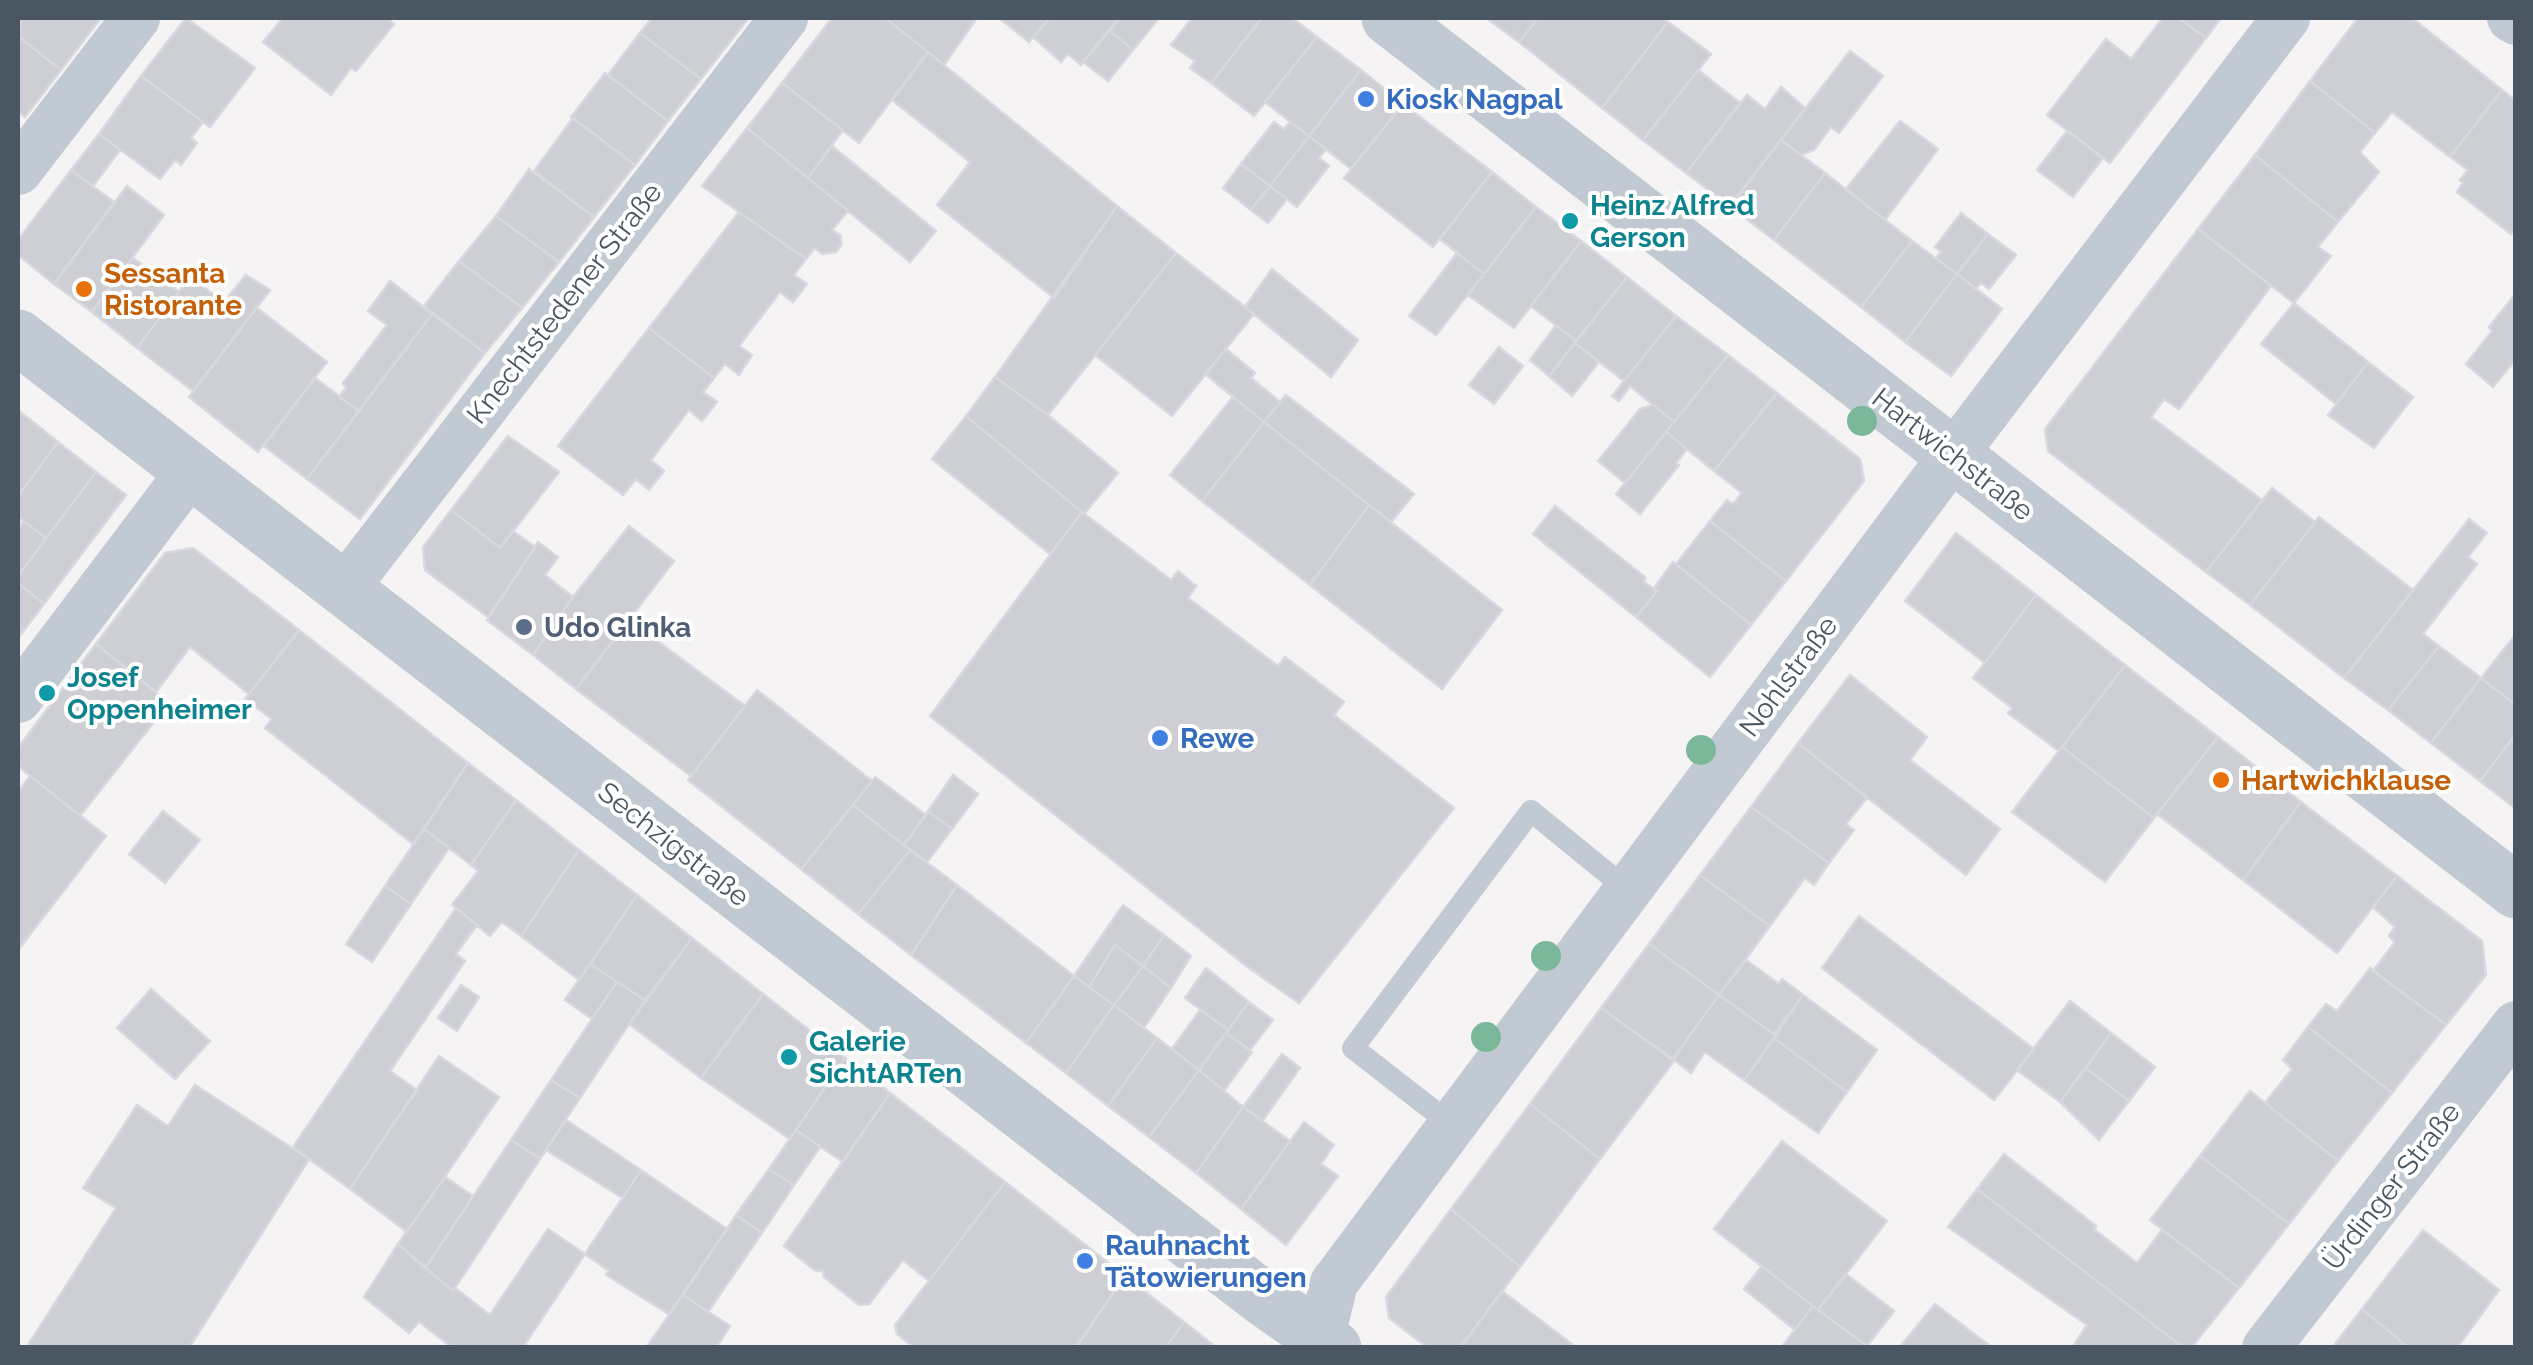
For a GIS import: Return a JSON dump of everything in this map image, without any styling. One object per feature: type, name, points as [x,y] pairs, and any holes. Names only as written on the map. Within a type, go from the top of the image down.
[{"type":"street","points":[[18,171],[136,18]]},
{"type":"street","name":"Knechtstedener Straße","points":[[344,589],[784,18]]},
{"type":"street","name":"Hartwichstraße","points":[[1389,18],[2516,891]]},
{"type":"street","name":"Nohlstraße","points":[[1324,1345],[1334,1283],[1954,454],[2286,18]]},
{"type":"street","name":"Sechzigstraße","points":[[18,336],[1324,1345]]},
{"type":"street","points":[[18,699],[190,472]]},
{"type":"street","name":"Ürdinger Straße","points":[[2266,1348],[2516,1026]]},
{"type":"lane","points":[[1452,1125],[1354,1048],[1532,811],[1628,890]]},
{"type":"building","points":[[21,18],[101,18],[61,70],[18,36]]},
{"type":"building","points":[[186,18],[255,68],[210,127],[141,76]]},
{"type":"building","points":[[283,18],[392,18],[394,24],[331,95],[263,42]]},
{"type":"building","points":[[652,18],[747,20],[701,79],[640,33]]},
{"type":"building","points":[[832,18],[885,18],[928,52],[859,143],[782,83]]},
{"type":"building","points":[[885,18],[977,18],[944,65]]},
{"type":"building","points":[[999,18],[1050,18],[1029,42]]},
{"type":"building","points":[[1050,18],[1120,18],[1081,65],[1068,54],[1061,62],[1033,37]]},
{"type":"building","points":[[1120,18],[1159,18],[1133,50],[1109,30]]},
{"type":"building","points":[[1192,18],[1262,18],[1211,83],[1190,68],[1195,61],[1171,45]]},
{"type":"building","points":[[1262,18],[1292,18],[1317,37],[1254,116],[1211,83]]},
{"type":"building","points":[[1486,18],[1538,18],[1519,42]]},
{"type":"building","points":[[1538,18],[1662,18],[1668,22],[1602,108],[1519,42]]},
{"type":"building","points":[[2163,18],[2179,18],[2206,38],[2110,163],[2047,115],[2106,39],[2131,59]]},
{"type":"building","points":[[2179,18],[2221,18],[2206,38]]},
{"type":"building","points":[[2358,18],[2412,18],[2502,90],[2450,157],[2392,112],[2375,133],[2310,81]]},
{"type":"building","points":[[1668,22],[1711,54],[1643,140],[1602,108]]},
{"type":"building","points":[[1109,30],[1133,50],[1108,81],[1083,62]]},
{"type":"building","points":[[640,33],[701,79],[668,121],[608,75]]},
{"type":"building","points":[[18,36],[61,70],[25,117],[18,112]]},
{"type":"building","points":[[1317,37],[1361,70],[1309,136],[1265,102]]},
{"type":"building","points":[[1850,51],[1883,76],[1839,133],[1831,127],[1814,150],[1801,155],[1781,140]]},
{"type":"building","points":[[928,52],[1117,206],[1054,298],[937,205],[970,162],[892,100]]},
{"type":"building","points":[[1361,70],[1403,104],[1351,169],[1309,136]]},
{"type":"building","points":[[1698,70],[1740,103],[1686,173],[1643,140]]},
{"type":"building","points":[[605,73],[668,121],[635,165],[571,117]]},
{"type":"building","points":[[141,76],[203,122],[191,138],[197,143],[181,165],[175,160],[160,179],[99,134]]},
{"type":"building","points":[[2310,81],[2375,133],[2360,152],[2379,172],[2338,222],[2255,155]]},
{"type":"building","points":[[782,83],[843,130],[808,178],[747,128]]},
{"type":"building","points":[[1781,87],[1805,108],[1730,206],[1686,173],[1747,95],[1765,109]]},
{"type":"building","points":[[2502,90],[2516,101],[2516,229],[2511,234],[2457,192],[2468,170],[2450,157]]},
{"type":"building","points":[[1403,104],[1492,172],[1433,247],[1344,178]]},
{"type":"building","points":[[573,118],[635,165],[594,217],[534,171]]},
{"type":"building","points":[[1900,121],[1938,149],[1885,220],[1846,189]]},
{"type":"building","points":[[1274,122],[1284,129],[1290,122],[1309,136],[1270,186],[1241,164]]},
{"type":"building","points":[[747,128],[848,211],[832,230],[841,236],[836,252],[822,254],[815,248],[806,259],[702,186]]},
{"type":"building","points":[[2067,131],[2103,158],[2073,197],[2037,170]]},
{"type":"building","points":[[99,134],[120,150],[93,186],[71,170]]},
{"type":"building","points":[[1309,136],[1326,149],[1319,158],[1329,166],[1297,207],[1270,186]]},
{"type":"building","points":[[1781,140],[1825,173],[1774,240],[1730,206]]},
{"type":"building","points":[[832,146],[936,231],[910,262],[808,178]]},
{"type":"building","points":[[2255,155],[2338,222],[2318,247],[2331,256],[2294,303],[2198,229]]},
{"type":"building","points":[[1241,164],[1270,186],[1251,210],[1223,188]]},
{"type":"building","points":[[529,169],[594,217],[559,262],[496,216]]},
{"type":"building","points":[[71,170],[114,202],[54,284],[18,255],[18,240]]},
{"type":"building","points":[[1492,172],[1536,207],[1484,274],[1440,239]]},
{"type":"building","points":[[1825,173],[1912,241],[1861,307],[1774,240]]},
{"type":"building","points":[[127,186],[164,215],[92,312],[54,284]]},
{"type":"building","points":[[1270,186],[1287,199],[1268,223],[1251,210]]},
{"type":"building","points":[[1117,206],[1176,253],[1048,415],[995,377]]},
{"type":"building","points":[[1536,207],[1581,241],[1514,328],[1468,295]]},
{"type":"building","points":[[739,212],[806,259],[794,275],[807,284],[793,302],[780,292],[739,346],[752,355],[739,375],[725,364],[714,378],[649,328]]},
{"type":"building","points":[[1961,213],[1988,234],[1957,274],[1936,258],[1941,252],[1935,247]]},
{"type":"building","points":[[496,216],[559,262],[522,308],[459,261]]},
{"type":"building","points":[[2198,229],[2271,286],[2179,409],[2164,399],[2151,417],[2262,500],[2206,572],[2048,451],[2045,429]]},
{"type":"building","points":[[1988,234],[2016,255],[1989,289],[1981,283],[1976,289],[1957,274]]},
{"type":"building","points":[[1581,241],[1627,277],[1576,341],[1531,306]]},
{"type":"building","points":[[1912,241],[1957,274],[1905,342],[1861,307]]},
{"type":"building","points":[[1176,253],[1254,314],[1172,416],[1095,355]]},
{"type":"building","points":[[1457,253],[1484,274],[1436,335],[1409,316]]},
{"type":"building","points":[[133,258],[179,292],[137,348],[92,312]]},
{"type":"building","points":[[459,261],[522,308],[485,353],[424,306]]},
{"type":"building","points":[[1272,269],[1358,340],[1331,377],[1245,307]]},
{"type":"building","points":[[1957,274],[2002,309],[1951,376],[1905,342]]},
{"type":"building","points":[[246,275],[270,290],[193,391],[137,348],[190,277],[224,302]]},
{"type":"building","points":[[1627,277],[1676,316],[1624,381],[1575,343]]},
{"type":"building","points":[[390,281],[432,314],[359,411],[339,397],[346,388],[343,383],[387,325],[368,311]]},
{"type":"building","points":[[2516,293],[2516,359],[2493,387],[2466,364]]},
{"type":"building","points":[[2294,303],[2368,362],[2336,404],[2261,344]]},
{"type":"building","points":[[257,308],[327,362],[258,452],[189,397]]},
{"type":"building","points":[[432,314],[485,353],[360,519],[307,479]]},
{"type":"building","points":[[1676,316],[1728,355],[1674,422],[1630,386],[1619,401],[1612,396]]},
{"type":"building","points":[[1556,325],[1576,341],[1549,376],[1530,360]]},
{"type":"building","points":[[649,328],[714,378],[703,392],[717,402],[702,421],[689,410],[651,460],[664,471],[649,490],[636,479],[623,495],[558,446]]},
{"type":"building","points":[[1575,343],[1599,362],[1572,396],[1549,376]]},
{"type":"building","points":[[1499,347],[1523,366],[1494,404],[1469,385]]},
{"type":"building","points":[[1226,349],[1255,373],[1251,378],[1280,402],[1264,422],[1205,374]]},
{"type":"building","points":[[1728,355],[1777,393],[1714,471],[1666,432]]},
{"type":"building","points":[[2368,362],[2413,397],[2374,448],[2328,415]]},
{"type":"building","points":[[995,377],[1118,473],[1084,514],[966,416]]},
{"type":"building","points":[[315,378],[359,411],[307,479],[264,446]]},
{"type":"building","points":[[1777,393],[1860,459],[1864,481],[1786,581],[1710,521],[1727,500],[1733,504],[1742,493],[1714,471]]},
{"type":"building","points":[[1286,395],[1414,494],[1391,522],[1264,422]]},
{"type":"building","points":[[1233,397],[1264,422],[1202,501],[1170,475]]},
{"type":"building","points":[[1653,405],[1674,422],[1625,483],[1598,461],[1640,409]]},
{"type":"building","points":[[18,410],[58,442],[18,496]]},
{"type":"building","points":[[966,416],[1082,512],[1050,554],[932,459]]},
{"type":"building","points":[[1264,422],[1369,505],[1310,585],[1202,501]]},
{"type":"building","points":[[1666,432],[1687,449],[1640,514],[1616,494]]},
{"type":"building","points":[[508,436],[559,472],[500,548],[451,510]]},
{"type":"building","points":[[58,442],[96,472],[46,538],[18,517],[18,496]]},
{"type":"building","points":[[96,472],[126,495],[44,604],[18,583],[18,576]]},
{"type":"building","points":[[2272,488],[2315,522],[2250,605],[2206,572]]},
{"type":"building","points":[[1369,505],[1502,610],[1442,689],[1310,585]]},
{"type":"building","points":[[1555,506],[1645,577],[1644,582],[1657,591],[1636,617],[1533,534]]},
{"type":"building","points":[[451,510],[500,548],[513,531],[535,547],[488,617],[425,570],[423,547]]},
{"type":"building","name":"Rewe","points":[[1082,512],[1171,580],[1178,571],[1196,586],[1188,598],[1278,666],[1285,657],[1344,702],[1334,715],[1454,808],[1299,1003],[1249,968],[930,716]]},
{"type":"building","points":[[2319,517],[2413,590],[2344,678],[2250,605]]},
{"type":"building","points":[[2469,519],[2487,533],[2468,557],[2477,564],[2423,634],[2439,646],[2388,710],[2344,678]]},
{"type":"building","points":[[23,521],[46,538],[18,576],[18,529]]},
{"type":"building","points":[[1710,521],[1786,581],[1751,625],[1676,564]]},
{"type":"building","points":[[629,526],[674,561],[576,689],[533,655]]},
{"type":"building","points":[[1956,533],[2036,595],[1985,663],[1905,601]]},
{"type":"building","points":[[538,542],[558,557],[545,575],[573,597],[533,655],[487,620]]},
{"type":"building","points":[[193,548],[299,630],[249,694],[190,647],[156,692],[96,644],[165,553]]},
{"type":"building","points":[[1673,562],[1751,625],[1710,677],[1636,617]]},
{"type":"building","points":[[18,583],[44,604],[18,638]]},
{"type":"building","points":[[2036,595],[2125,665],[2059,751],[2008,713],[2012,708],[1973,678]]},
{"type":"building","points":[[629,620],[745,706],[691,776],[576,689]]},
{"type":"building","points":[[299,630],[468,763],[413,844],[265,728],[272,719],[245,699]]},
{"type":"building","points":[[2516,634],[2516,698],[2512,702],[2481,678]]},
{"type":"building","points":[[96,644],[169,703],[80,816],[18,766],[18,748]]},
{"type":"building","points":[[2439,646],[2481,678],[2431,743],[2388,710]]},
{"type":"building","points":[[2125,665],[2218,737],[2154,818],[2062,747]]},
{"type":"building","points":[[1850,675],[1927,737],[1910,760],[2000,829],[1966,875],[1798,743]]},
{"type":"building","points":[[2481,678],[2516,705],[2516,734],[2480,781],[2431,743]]},
{"type":"building","points":[[757,690],[872,781],[801,869],[688,780]]},
{"type":"building","points":[[2516,734],[2516,809],[2480,781]]},
{"type":"building","points":[[2218,737],[2301,802],[2243,880],[2157,814]]},
{"type":"building","points":[[1798,743],[1867,798],[1846,824],[1854,830],[1829,863],[1751,807]]},
{"type":"building","points":[[2062,747],[2154,818],[2105,882],[2012,812]]},
{"type":"building","points":[[468,763],[516,800],[471,865],[424,829]]},
{"type":"building","points":[[953,775],[978,794],[952,829],[928,811]]},
{"type":"building","points":[[30,776],[106,836],[18,950],[18,792]]},
{"type":"building","points":[[875,777],[926,815],[904,845],[853,805]]},
{"type":"building","points":[[516,800],[579,850],[521,936],[502,922],[490,936],[452,905],[478,871],[471,865]]},
{"type":"building","points":[[2301,802],[2397,876],[2337,953],[2243,880]]},
{"type":"building","points":[[853,805],[910,850],[858,914],[801,869]]},
{"type":"building","points":[[1751,807],[1829,863],[1814,885],[1805,878],[1770,926],[1700,875]]},
{"type":"building","points":[[163,811],[200,840],[165,883],[129,854]]},
{"type":"building","points":[[928,811],[952,829],[927,862],[904,845]]},
{"type":"building","points":[[424,829],[449,848],[411,904],[385,886]]},
{"type":"building","points":[[579,850],[637,895],[579,980],[521,936]]},
{"type":"building","points":[[910,850],[957,885],[911,955],[858,914]]},
{"type":"building","points":[[1700,875],[1770,926],[1719,995],[1649,944]]},
{"type":"building","points":[[2397,876],[2482,941],[2486,975],[2446,1025],[2373,971],[2395,942],[2389,936],[2395,927],[2373,907]]},
{"type":"building","points":[[957,885],[1074,976],[1026,1043],[911,955]]},
{"type":"building","points":[[385,886],[411,904],[372,962],[346,944]]},
{"type":"building","points":[[637,895],[692,938],[645,1000],[590,964]]},
{"type":"building","points":[[1123,905],[1164,935],[1143,966],[1115,945],[1089,987],[1074,976]]},
{"type":"building","points":[[456,908],[477,925],[456,954],[465,961],[390,1071],[417,1090],[350,1189],[293,1147]]},
{"type":"building","points":[[1859,916],[2034,1049],[1994,1100],[1822,968]]},
{"type":"building","points":[[1164,935],[1191,956],[1171,988],[1143,966]]},
{"type":"building","points":[[692,938],[763,994],[701,1078],[629,1024]]},
{"type":"building","points":[[1649,944],[1719,995],[1673,1059],[1601,1008]]},
{"type":"building","points":[[1115,945],[1143,966],[1114,1005],[1089,987]]},
{"type":"building","points":[[1746,960],[1779,984],[1782,979],[1803,995],[1774,1034],[1719,995]]},
{"type":"building","points":[[590,964],[617,982],[592,1019],[565,1000]]},
{"type":"building","points":[[1143,966],[1171,988],[1144,1028],[1114,1005]]},
{"type":"building","points":[[1206,968],[1249,1002],[1228,1030],[1185,998]]},
{"type":"building","points":[[2370,968],[2446,1025],[2392,1093],[2308,1027],[2326,1004],[2337,1011]]},
{"type":"building","points":[[1074,976],[1114,1005],[1066,1073],[1026,1043]]},
{"type":"building","points":[[617,982],[645,1000],[580,1098],[551,1080]]},
{"type":"building","points":[[461,985],[479,997],[457,1031],[438,1018]]},
{"type":"building","points":[[151,989],[210,1041],[175,1079],[117,1028]]},
{"type":"building","points":[[763,994],[845,1058],[790,1139],[701,1078]]},
{"type":"building","points":[[1719,995],[1776,1036],[1744,1080],[1705,1052],[1691,1073],[1673,1059]]},
{"type":"building","points":[[1803,995],[1877,1050],[1847,1092],[1774,1038]]},
{"type":"building","points":[[2070,1001],[2111,1033],[2060,1102],[2017,1070]]},
{"type":"building","points":[[1249,1002],[1273,1020],[1250,1050],[1226,1033]]},
{"type":"building","points":[[1114,1005],[1157,1038],[1108,1106],[1066,1073]]},
{"type":"building","points":[[1601,1008],[1674,1061],[1600,1159],[1530,1104]]},
{"type":"building","points":[[1200,1010],[1228,1030],[1199,1070],[1172,1049]]},
{"type":"building","points":[[2308,1027],[2392,1093],[2338,1161],[2265,1103],[2292,1069],[2283,1060]]},
{"type":"building","points":[[1226,1033],[1252,1052],[1224,1091],[1199,1070]]},
{"type":"building","points":[[2111,1033],[2155,1067],[2129,1101],[2086,1068]]},
{"type":"building","points":[[1157,1038],[1199,1070],[1149,1137],[1108,1106]]},
{"type":"building","points":[[1774,1038],[1847,1092],[1818,1133],[1744,1080]]},
{"type":"building","points":[[1282,1054],[1300,1068],[1263,1120],[1243,1107]]},
{"type":"building","points":[[439,1056],[499,1097],[407,1232],[350,1189]]},
{"type":"building","points":[[845,1058],[890,1093],[843,1162],[796,1130]]},
{"type":"building","points":[[2086,1068],[2129,1101],[2099,1140],[2060,1102]]},
{"type":"building","points":[[1199,1070],[1243,1107],[1196,1173],[1149,1137]]},
{"type":"building","points":[[551,1080],[580,1098],[540,1159],[511,1140]]},
{"type":"building","points":[[195,1085],[309,1159],[189,1348],[26,1348],[116,1208],[83,1188],[137,1105],[168,1126]]},
{"type":"building","points":[[2250,1091],[2338,1161],[2289,1224],[2200,1156]]},
{"type":"building","points":[[890,1093],[1005,1182],[929,1281],[903,1260],[869,1304],[859,1305],[824,1277],[823,1271],[816,1271],[784,1246]]},
{"type":"building","points":[[1530,1104],[1600,1159],[1520,1267],[1451,1209]]},
{"type":"building","points":[[1243,1107],[1290,1141],[1241,1209],[1196,1173]]},
{"type":"building","points":[[566,1120],[641,1170],[623,1198],[546,1150]]},
{"type":"building","points":[[1304,1122],[1334,1145],[1321,1164],[1338,1176],[1286,1245],[1241,1209]]},
{"type":"building","points":[[796,1130],[820,1147],[794,1185],[769,1169]]},
{"type":"building","points":[[511,1140],[540,1159],[453,1291],[425,1268]]},
{"type":"building","points":[[1782,1141],[1887,1221],[1818,1310],[1714,1229]]},
{"type":"building","points":[[2004,1154],[2137,1263],[2162,1230],[2239,1288],[2191,1348],[2184,1348],[1977,1189]]},
{"type":"building","points":[[2200,1156],[2289,1224],[2239,1288],[2150,1220]]},
{"type":"building","points":[[769,1169],[794,1185],[762,1233],[736,1215]]},
{"type":"building","points":[[641,1170],[727,1229],[669,1314],[606,1275],[609,1271],[585,1254]]},
{"type":"building","points":[[445,1177],[473,1196],[425,1268],[398,1244]]},
{"type":"building","points":[[1005,1182],[1125,1276],[1076,1348],[915,1348],[897,1334],[895,1325]]},
{"type":"building","points":[[1977,1189],[2184,1348],[2072,1348],[2087,1325],[1948,1227]]},
{"type":"building","points":[[1451,1209],[1520,1267],[1460,1348],[1428,1348],[1389,1318],[1386,1297]]},
{"type":"building","points":[[736,1215],[762,1233],[708,1312],[683,1295]]},
{"type":"building","points":[[548,1229],[585,1254],[525,1344],[529,1348],[453,1348],[419,1322],[409,1333],[364,1297],[398,1244],[453,1291],[455,1288],[490,1315]]},
{"type":"building","points":[[2423,1230],[2499,1290],[2457,1348],[2409,1348],[2362,1309]]},
{"type":"building","points":[[1762,1266],[1813,1306],[1795,1330],[1744,1289]]},
{"type":"building","points":[[1846,1274],[1894,1311],[1867,1346],[1818,1310]]},
{"type":"building","points":[[1125,1276],[1184,1322],[1165,1348],[1081,1348],[1077,1345]]},
{"type":"building","points":[[1502,1291],[1577,1348],[1460,1348]]},
{"type":"building","points":[[683,1295],[730,1326],[716,1348],[646,1348]]},
{"type":"building","points":[[1935,1304],[1990,1346],[1989,1348],[1899,1348]]},
{"type":"building","points":[[1813,1306],[1867,1346],[1868,1348],[1781,1348]]},
{"type":"building","points":[[2362,1309],[2409,1348],[2332,1348]]},
{"type":"building","points":[[1184,1322],[1217,1348],[1165,1348]]},
{"type":"place","name":"Kiosk Nagpal","points":[[1366,99]]},
{"type":"place","name":"Heinz Alfred Gerson","points":[[1570,221]]},
{"type":"place","name":"Sessanta Ristorante","points":[[84,289]]},
{"type":"place","name":"Udo Glinka","points":[[524,627]]},
{"type":"place","name":"Josef Oppenheimer","points":[[47,693]]},
{"type":"place","name":"Rewe","points":[[1160,738]]},
{"type":"place","name":"Hartwichklause","points":[[2221,780]]},
{"type":"place","name":"Galerie SichtARTen","points":[[789,1057]]},
{"type":"place","name":"Rauhnacht Tätowierungen","points":[[1085,1261]]}]
